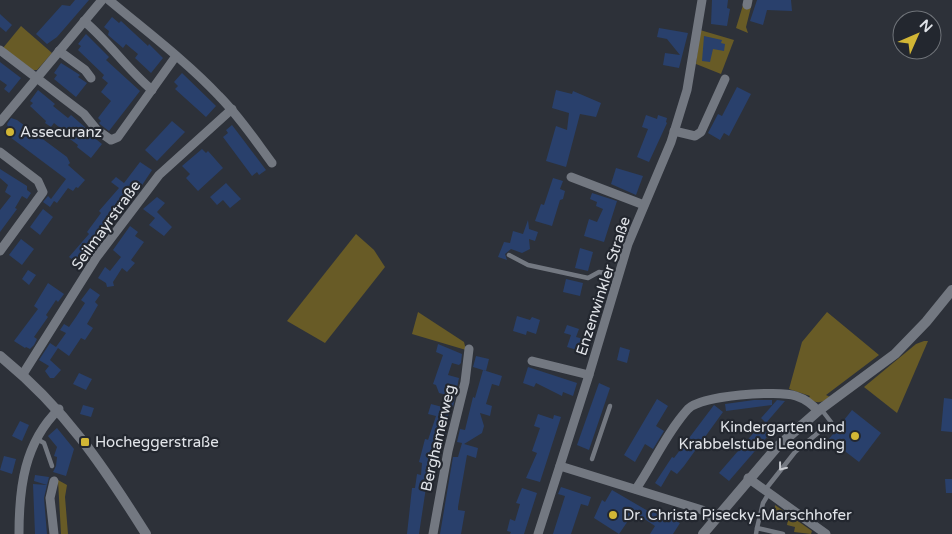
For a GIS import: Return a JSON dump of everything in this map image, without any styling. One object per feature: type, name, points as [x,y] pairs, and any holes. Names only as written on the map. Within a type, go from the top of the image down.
[{"type":"street","points":[[0,122],[102,0]]},
{"type":"street","points":[[109,0],[176,56],[232,109],[272,162]]},
{"type":"street","name":"Enzenwinkler Straße","points":[[538,534],[589,375],[618,275],[674,131],[692,65],[702,0]]},
{"type":"street","points":[[84,21],[100,34],[139,80],[152,90]]},
{"type":"street","points":[[0,50],[84,114],[97,130],[111,140],[118,137],[176,56]]},
{"type":"street","points":[[59,51],[85,70],[91,78]]},
{"type":"street","points":[[674,131],[695,136],[701,132],[724,79]]},
{"type":"street","name":"Seilmayrstraße","points":[[22,374],[96,258],[159,175],[232,109]]},
{"type":"street","points":[[0,152],[38,181],[43,192],[0,251]]},
{"type":"street","name":"Enzenwinkler Straße","points":[[571,177],[644,205]]},
{"type":"street","points":[[703,534],[748,478],[777,446],[819,410],[898,350],[952,290]]},
{"type":"street","name":"Berghamerweg","points":[[433,534],[448,451],[465,382],[469,349]]},
{"type":"street","points":[[0,356],[59,409],[102,465],[146,534]]},
{"type":"street","name":"Enzenwinkler Straße","points":[[532,361],[589,375]]},
{"type":"street","points":[[636,490],[674,430],[693,406],[716,399],[776,393],[797,396],[819,410]]},
{"type":"street","points":[[19,534],[22,479],[44,424],[59,409]]},
{"type":"street","points":[[560,466],[702,510],[715,520]]},
{"type":"street","points":[[748,478],[826,534]]},
{"type":"street","points":[[54,481],[50,498],[54,534]]},
{"type":"lane","points":[[509,255],[528,265],[588,278],[599,272],[618,275]]},
{"type":"lane","points":[[592,459],[610,406]]},
{"type":"lane","points":[[756,534],[767,492],[795,452],[831,422],[819,410]]},
{"type":"lane","points":[[37,439],[44,443],[52,466]]},
{"type":"lane","points":[[757,528],[783,534]]},
{"type":"shaded area","points":[[743,5],[751,7],[746,27],[748,33],[736,28]]},
{"type":"shaded area","points":[[21,26],[52,53],[37,70],[33,70],[3,48]]},
{"type":"shaded area","points":[[700,30],[734,40],[721,74],[696,64]]},
{"type":"shaded area","points":[[356,234],[374,250],[385,267],[325,343],[287,321]]},
{"type":"shaded area","points":[[418,312],[464,342],[466,350],[412,334]]},
{"type":"shaded area","points":[[827,312],[879,355],[826,395],[830,397],[824,401],[817,402],[808,399],[810,396],[789,389],[802,342]]},
{"type":"shaded area","points":[[928,341],[897,413],[864,387],[916,344]]},
{"type":"shaded area","points":[[58,480],[67,485],[65,497],[68,534],[61,534]]},
{"type":"shaded area","points":[[775,505],[812,531],[811,534],[794,532],[795,527],[787,525],[788,519],[774,516]]},
{"type":"building","points":[[75,0],[89,0],[57,37],[47,44],[36,34],[62,5],[70,6]]},
{"type":"building","points":[[712,0],[728,0],[727,8],[730,9],[727,26],[711,24]]},
{"type":"building","points":[[757,0],[791,0],[792,11],[767,10],[763,25],[750,21]]},
{"type":"building","points":[[0,14],[12,25],[6,32],[0,27]]},
{"type":"building","points":[[112,17],[119,23],[121,21],[163,58],[151,73],[135,58],[138,54],[126,44],[123,48],[108,35],[109,31],[104,27]]},
{"type":"building","points":[[659,28],[688,33],[679,68],[663,65],[665,53],[680,55],[667,39],[657,37]]},
{"type":"building","points":[[86,34],[109,57],[106,60],[140,91],[109,131],[99,123],[101,121],[98,118],[111,101],[101,92],[108,83],[102,78],[104,75],[78,50],[81,46],[78,44]]},
{"type":"building","points":[[704,36],[722,40],[721,43],[725,44],[724,51],[713,49],[710,62],[702,61]]},
{"type":"building","points":[[0,62],[21,78],[9,93],[4,89],[7,85],[0,80]]},
{"type":"building","points":[[61,63],[80,75],[78,77],[87,83],[76,97],[54,79],[57,75],[54,73]]},
{"type":"building","points":[[182,73],[216,106],[206,117],[175,89],[178,86],[174,82]]},
{"type":"building","points":[[737,87],[751,94],[729,136],[724,133],[720,140],[708,133],[718,114],[722,116]]},
{"type":"building","points":[[38,90],[55,104],[53,106],[68,118],[71,115],[102,144],[91,158],[77,147],[78,145],[70,139],[71,137],[54,123],[51,127],[45,123],[46,121],[30,106],[33,103],[30,101]]},
{"type":"building","points":[[556,90],[572,94],[573,91],[601,103],[596,117],[580,114],[566,167],[546,161],[556,126],[567,130],[569,113],[552,108]]},
{"type":"building","points":[[646,115],[657,119],[658,115],[667,118],[667,123],[649,162],[637,157],[648,129],[642,127]]},
{"type":"building","points":[[11,118],[17,120],[67,157],[70,163],[68,165],[85,180],[73,191],[68,188],[57,203],[54,201],[50,207],[43,202],[48,196],[51,199],[66,179],[6,134],[9,130],[7,124]]},
{"type":"building","points":[[172,121],[185,132],[157,161],[145,150]]},
{"type":"building","points":[[232,125],[266,170],[259,175],[257,172],[252,176],[223,137],[228,133],[226,130]]},
{"type":"building","points":[[202,149],[206,153],[208,151],[223,168],[198,191],[186,178],[190,174],[182,166]]},
{"type":"building","points":[[140,162],[152,170],[133,199],[131,197],[125,203],[112,221],[97,242],[99,244],[80,265],[69,257],[89,234],[87,232],[101,213],[99,211],[119,188],[111,182],[116,177],[124,183]]},
{"type":"building","points":[[616,168],[643,176],[636,195],[611,184]]},
{"type":"building","points":[[0,169],[27,186],[27,190],[31,193],[27,199],[22,196],[15,208],[17,209],[0,232],[0,210],[11,196],[5,192],[8,185],[0,178]]},
{"type":"building","points":[[553,178],[563,181],[560,189],[565,191],[563,199],[560,200],[552,226],[535,221],[541,204],[544,205]]},
{"type":"building","points":[[226,183],[241,199],[230,208],[223,200],[217,205],[210,197]]},
{"type":"building","points":[[592,193],[617,201],[604,242],[584,236],[589,219],[597,222],[603,209],[596,206],[597,202],[590,199]]},
{"type":"building","points":[[157,197],[165,203],[157,212],[172,227],[164,236],[149,225],[155,218],[143,209]]},
{"type":"building","points":[[43,209],[53,217],[40,235],[30,227]]},
{"type":"building","points":[[528,220],[529,229],[538,232],[535,241],[529,239],[530,249],[522,253],[511,249],[505,254],[507,260],[498,257],[504,242],[510,243],[513,231],[523,234]]},
{"type":"building","points":[[130,226],[138,232],[135,236],[144,242],[131,260],[135,263],[127,272],[122,268],[113,282],[114,286],[107,287],[106,283],[98,278],[105,267],[110,271],[121,257],[113,250]]},
{"type":"building","points":[[21,239],[34,249],[22,265],[9,255]]},
{"type":"building","points":[[580,248],[593,252],[588,271],[575,268]]},
{"type":"building","points":[[28,270],[36,275],[29,285],[22,279]]},
{"type":"building","points":[[566,279],[583,283],[580,296],[563,292]]},
{"type":"building","points":[[48,283],[64,294],[58,302],[56,300],[46,315],[48,317],[34,337],[37,339],[34,345],[30,349],[25,348],[14,341],[38,309],[34,306]]},
{"type":"building","points":[[90,288],[100,295],[95,302],[98,305],[87,324],[93,328],[85,340],[81,338],[69,356],[58,348],[50,360],[61,370],[54,378],[50,378],[45,371],[49,366],[39,360],[50,343],[56,347],[66,333],[60,330],[64,324],[69,327],[85,303],[81,300]]},
{"type":"building","points":[[517,316],[530,320],[532,317],[540,320],[536,334],[527,331],[526,335],[513,331]]},
{"type":"building","points":[[567,325],[579,329],[576,337],[587,340],[584,352],[567,347],[571,335],[564,333]]},
{"type":"building","points":[[438,344],[462,354],[461,363],[459,365],[452,363],[448,375],[459,378],[453,407],[445,405],[447,395],[439,393],[436,385],[433,384],[443,355],[436,352]]},
{"type":"building","points":[[620,347],[630,350],[627,363],[617,360]]},
{"type":"building","points":[[476,356],[489,359],[486,371],[473,367]]},
{"type":"building","points":[[528,367],[577,383],[573,396],[563,392],[562,396],[536,383],[534,387],[523,383]]},
{"type":"building","points":[[483,370],[502,376],[499,386],[492,384],[486,404],[492,406],[490,416],[480,413],[484,426],[482,433],[464,444],[478,448],[476,458],[467,455],[458,507],[458,510],[465,511],[461,534],[440,534],[453,457],[458,457],[462,443],[457,442],[460,429],[465,430],[473,397],[475,398]]},
{"type":"building","points":[[79,373],[92,379],[86,390],[73,384]]},
{"type":"building","points":[[599,383],[610,388],[589,450],[577,445]]},
{"type":"building","points":[[944,398],[952,399],[952,432],[941,431]]},
{"type":"building","points":[[657,399],[668,406],[656,426],[664,431],[653,449],[645,444],[635,462],[624,455]]},
{"type":"building","points":[[754,400],[772,400],[772,405],[726,411],[725,404]]},
{"type":"building","points":[[777,400],[785,401],[766,423],[761,418]]},
{"type":"building","points":[[431,404],[450,409],[447,419],[444,418],[441,432],[446,433],[440,443],[428,440],[436,416],[428,414]]},
{"type":"building","points":[[83,405],[94,408],[91,417],[80,414]]},
{"type":"building","points":[[714,405],[723,412],[684,466],[677,474],[671,470],[661,487],[655,483],[672,457],[674,458]]},
{"type":"building","name":"Kindergarten und Krabbelstube Leonding","points":[[852,410],[881,433],[859,462],[829,439]]},
{"type":"building","points":[[538,414],[553,419],[554,415],[561,417],[540,482],[526,478],[537,453],[532,451],[540,428],[534,426]]},
{"type":"building","points":[[20,421],[29,425],[22,441],[12,436]]},
{"type":"building","points":[[763,422],[773,430],[729,481],[719,473]]},
{"type":"building","points":[[57,428],[74,449],[66,476],[53,472],[56,466],[57,457],[54,456],[57,447],[48,436]]},
{"type":"building","points":[[425,439],[433,441],[419,534],[407,534],[412,488],[415,488],[417,474],[421,475],[422,463],[419,462]]},
{"type":"building","points":[[4,456],[16,459],[12,474],[0,470]]},
{"type":"building","points":[[35,475],[49,477],[47,485],[34,481]]},
{"type":"building","points":[[945,479],[952,479],[952,493],[946,493]]},
{"type":"building","points":[[33,484],[47,485],[44,498],[47,534],[35,534]]},
{"type":"building","points":[[561,487],[591,497],[588,506],[581,504],[571,534],[553,534],[565,496],[558,494]]},
{"type":"building","points":[[522,488],[537,493],[524,534],[510,534],[511,532],[507,531],[510,519],[515,521],[520,504],[516,503]]},
{"type":"building","points":[[612,490],[648,511],[651,507],[657,511],[659,508],[680,523],[673,534],[650,534],[655,526],[634,512],[619,534],[594,518],[602,500],[605,502]]},
{"type":"place","name":"Assecuranz","points":[[10,132]]},
{"type":"place","name":"Kindergarten und Krabbelstube Leonding","points":[[855,436]]},
{"type":"place","name":"Hocheggerstraße","points":[[85,442]]},
{"type":"place","name":"Dr. Christa Pisecky-Marschhofer","points":[[613,515]]}]
